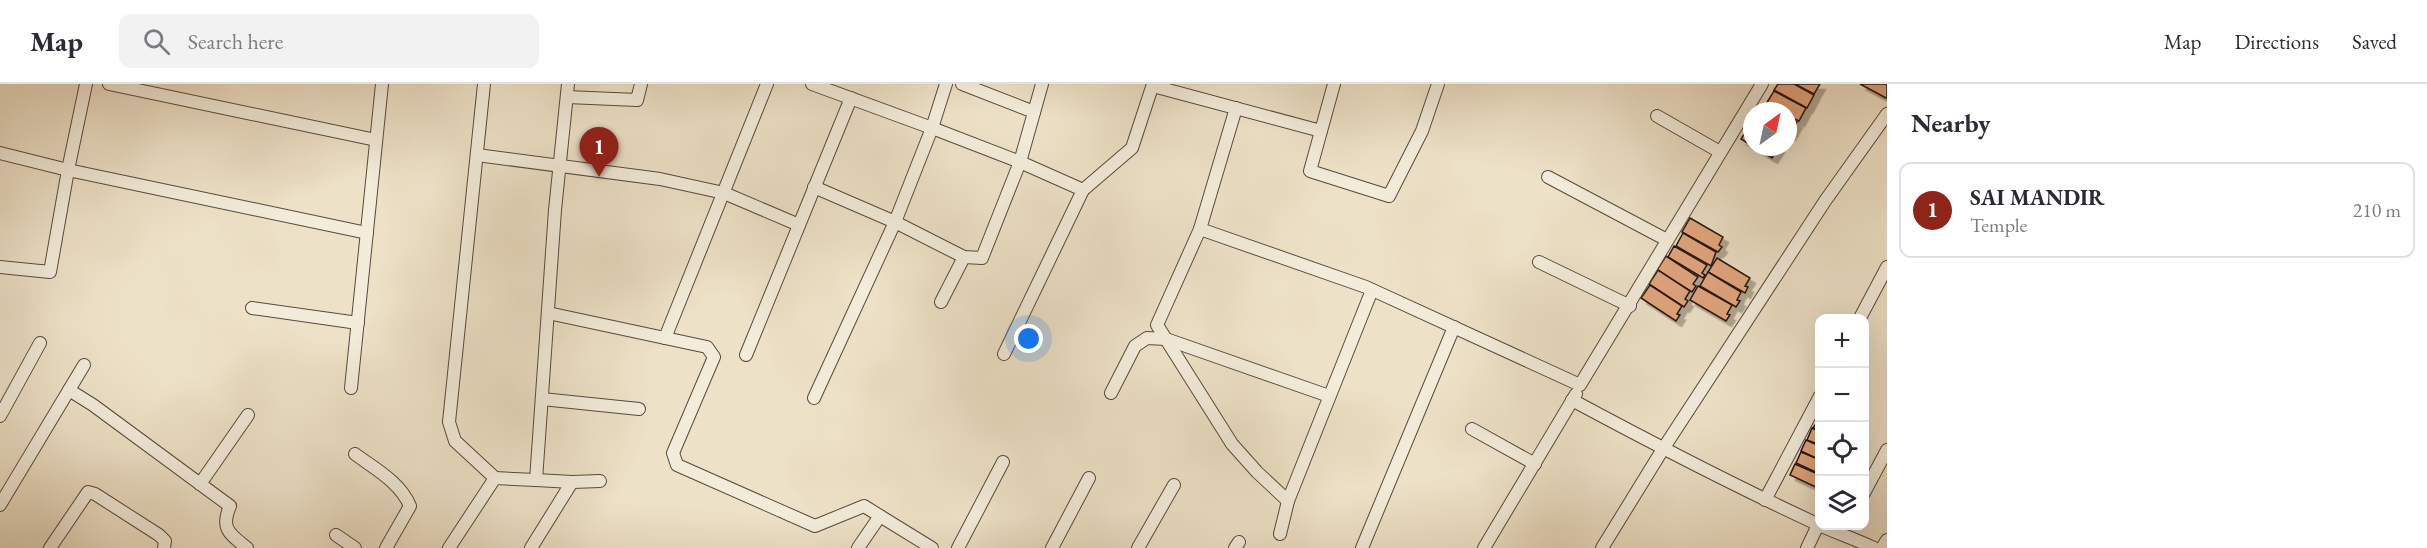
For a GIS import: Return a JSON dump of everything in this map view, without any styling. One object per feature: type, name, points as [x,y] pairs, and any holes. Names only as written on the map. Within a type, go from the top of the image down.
[{"type":"street","points":[[0,267],[50,272],[86,84]]},
{"type":"street","points":[[109,84],[376,140]]},
{"type":"street","points":[[351,388],[382,84]]},
{"type":"street","points":[[484,84],[449,422],[455,441],[495,478],[600,481]]},
{"type":"street","points":[[536,480],[568,84]]},
{"type":"street","points":[[567,97],[637,100],[640,84]]},
{"type":"street","points":[[665,338],[767,84]]},
{"type":"street","points":[[812,84],[1020,162],[1083,190]]},
{"type":"street","points":[[814,398],[895,222],[932,128],[946,84]]},
{"type":"street","points":[[962,84],[1034,111]]},
{"type":"street","points":[[814,187],[895,222],[964,257],[981,258],[1020,162],[1042,84]]},
{"type":"street","points":[[1334,84],[1310,171],[1389,196],[1422,131],[1438,84]]},
{"type":"street","points":[[1484,548],[1762,84]]},
{"type":"street","points":[[1004,354],[1083,190],[1132,148],[1153,85],[1321,131]]},
{"type":"street","points":[[746,355],[850,98]]},
{"type":"street","points":[[1236,108],[1200,229],[1158,325],[1232,444],[1288,501]]},
{"type":"street","points":[[1602,548],[1663,449],[1825,201],[1887,114]]},
{"type":"street","points":[[1657,116],[1720,152]]},
{"type":"street","points":[[0,153],[69,170],[367,233]]},
{"type":"street","points":[[477,155],[660,179],[723,193],[799,225]]},
{"type":"street","points":[[1548,177],[1667,240]]},
{"type":"street","points":[[1200,229],[1372,290],[1580,385]]},
{"type":"street","points":[[941,302],[964,257]]},
{"type":"street","points":[[1539,262],[1630,306]]},
{"type":"street","points":[[1862,314],[1887,267]]},
{"type":"street","points":[[1280,534],[1288,501],[1372,290]]},
{"type":"street","points":[[252,308],[358,323]]},
{"type":"street","points":[[548,313],[707,347],[714,357],[673,453],[677,465],[815,526],[864,506],[932,548]]},
{"type":"street","points":[[1362,548],[1454,327]]},
{"type":"street","points":[[1112,393],[1135,346],[1147,338],[1166,339],[1329,396]]},
{"type":"street","points":[[0,416],[40,343]]},
{"type":"street","points":[[0,504],[84,365]]},
{"type":"street","points":[[69,390],[230,506],[224,519],[226,527],[247,548]]},
{"type":"street","points":[[542,399],[639,409]]},
{"type":"street","points":[[1572,400],[1663,449],[1815,524]]},
{"type":"street","points":[[1765,500],[1815,405]]},
{"type":"street","points":[[200,484],[248,415]]},
{"type":"street","points":[[1472,429],[1535,464]]},
{"type":"street","points":[[1869,484],[1887,450]]},
{"type":"street","points":[[355,454],[386,476],[405,494],[410,506],[386,548]]},
{"type":"street","points":[[958,548],[1003,462]]},
{"type":"street","points":[[449,548],[495,478]]},
{"type":"street","points":[[1052,548],[1089,478]]},
{"type":"street","points":[[531,548],[572,482]]},
{"type":"street","points":[[1138,548],[1174,485]]},
{"type":"street","points":[[50,548],[88,492],[95,494],[159,535],[165,541],[164,548]]},
{"type":"street","points":[[858,548],[880,516]]},
{"type":"street","points":[[1807,548],[1816,530]]},
{"type":"street","points":[[1846,530],[1874,548]]},
{"type":"street","points":[[336,536],[355,548]]},
{"type":"street","points":[[1882,548],[1887,540]]},
{"type":"building","points":[[1778,84],[1794,84],[1814,95],[1807,108],[1774,90]]},
{"type":"building","points":[[1795,84],[1820,84],[1814,94]]},
{"type":"building","points":[[1860,84],[1887,84],[1887,97],[1886,98]]},
{"type":"building","points":[[1774,91],[1795,102],[1767,102]]},
{"type":"building","points":[[1797,103],[1806,108],[1799,121],[1797,120]]},
{"type":"building","points":[[1690,218],[1723,237],[1719,245],[1722,247],[1718,252],[1682,232]]},
{"type":"building","points":[[1683,233],[1716,252],[1711,266],[1676,246]]},
{"type":"building","points":[[1674,246],[1707,265],[1702,273],[1705,275],[1703,278],[1668,257]]},
{"type":"building","points":[[1666,256],[1698,277],[1693,284],[1696,286],[1692,292],[1657,270]]},
{"type":"building","points":[[1717,258],[1750,278],[1745,286],[1748,287],[1745,293],[1708,272]]},
{"type":"building","points":[[1658,270],[1690,291],[1685,299],[1688,301],[1684,307],[1649,284]]},
{"type":"building","points":[[1708,272],[1741,292],[1737,300],[1740,301],[1736,307],[1700,286]]},
{"type":"building","points":[[1650,285],[1682,306],[1676,321],[1641,298]]},
{"type":"building","points":[[1698,286],[1732,305],[1726,321],[1690,300]]},
{"type":"building","points":[[1812,428],[1815,430],[1815,443],[1807,440]]},
{"type":"building","points":[[1806,440],[1815,444],[1815,458],[1801,451]]},
{"type":"building","points":[[1801,452],[1815,458],[1815,472],[1796,463]]},
{"type":"building","points":[[1795,464],[1815,473],[1815,487],[1790,475]]},
{"type":"place","name":"SAI MANDIR","points":[[599,177]]}]
